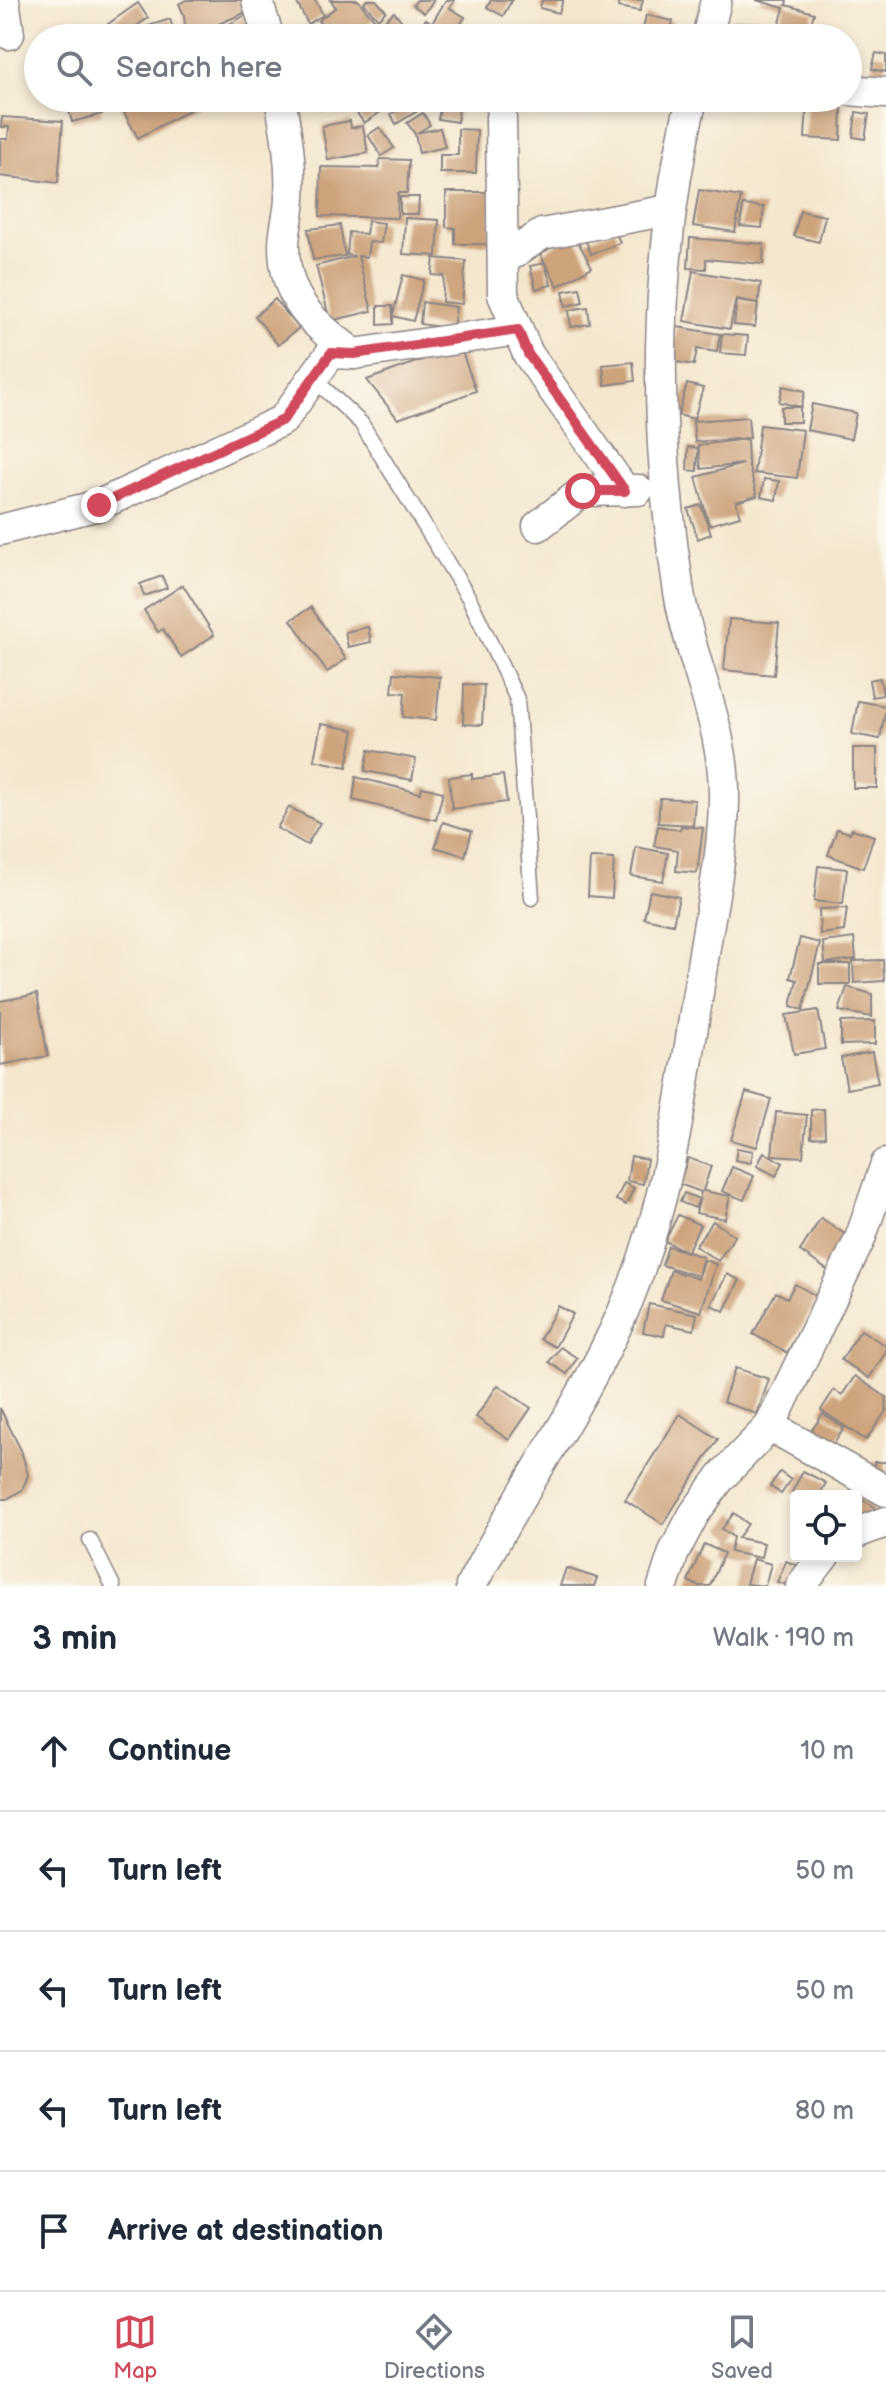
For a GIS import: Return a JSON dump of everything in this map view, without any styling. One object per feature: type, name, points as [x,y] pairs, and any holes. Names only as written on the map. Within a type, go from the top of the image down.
[{"type":"street","points":[[4,0],[9,34]]},
{"type":"street","points":[[257,0],[265,24]]},
{"type":"street","points":[[710,24],[716,0]]},
{"type":"street","points":[[862,91],[886,93]]},
{"type":"street","points":[[282,112],[291,161],[284,243],[285,280],[314,324],[354,354]]},
{"type":"street","points":[[471,1586],[492,1544],[585,1391],[623,1311],[667,1180],[683,1092],[724,797],[720,743],[680,597],[664,487],[661,385],[669,210],[689,112]]},
{"type":"street","points":[[501,117],[503,295],[528,354],[625,491]]},
{"type":"street","points":[[503,260],[542,234],[669,210]]},
{"type":"street","points":[[0,530],[99,505],[283,420],[331,353],[354,354],[518,330]]},
{"type":"street","points":[[538,526],[583,491],[664,487]]},
{"type":"street","points":[[663,1586],[674,1552],[694,1514],[721,1477],[770,1426],[860,1239],[886,1164]]},
{"type":"street","points":[[770,1426],[886,1491]]},
{"type":"street","points":[[862,1531],[886,1522]]},
{"type":"street","points":[[801,1586],[819,1562]]},
{"type":"lane","points":[[313,378],[361,423],[469,598],[517,699],[532,898]]},
{"type":"lane","points":[[90,1540],[113,1586]]},
{"type":"building","points":[[186,0],[252,0],[256,8],[219,24],[185,24],[179,4]]},
{"type":"building","points":[[315,0],[323,15],[308,24],[297,3]]},
{"type":"building","points":[[330,0],[358,0],[374,19],[368,24],[321,24],[318,21],[336,7]]},
{"type":"building","points":[[376,0],[386,11],[378,19],[364,3]]},
{"type":"building","points":[[417,0],[434,0],[424,13],[413,5]]},
{"type":"building","points":[[446,0],[454,0],[450,8],[465,17],[461,24],[423,24],[426,19],[432,23]]},
{"type":"building","points":[[491,0],[512,0],[503,16],[487,7]]},
{"type":"building","points":[[542,0],[563,0],[559,13],[540,8]]},
{"type":"building","points":[[619,0],[643,0],[640,11],[618,7]]},
{"type":"building","points":[[756,0],[787,0],[786,5],[814,13],[811,24],[780,24],[784,8]]},
{"type":"building","points":[[138,3],[148,18],[140,24],[108,24]]},
{"type":"building","points":[[394,12],[404,24],[387,24],[384,21]]},
{"type":"building","points":[[249,13],[255,24],[230,24]]},
{"type":"building","points":[[646,15],[673,21],[672,24],[644,24]]},
{"type":"building","points":[[170,19],[172,24],[155,24]]},
{"type":"building","points":[[876,53],[886,55],[886,72],[872,69]]},
{"type":"building","points":[[69,112],[102,112],[102,114],[72,122]]},
{"type":"building","points":[[124,112],[185,112],[138,138]]},
{"type":"building","points":[[358,112],[380,112],[364,123]]},
{"type":"building","points":[[394,112],[416,112],[396,124],[391,114]]},
{"type":"building","points":[[439,112],[459,112],[457,122],[438,119]]},
{"type":"building","points":[[806,112],[842,112],[841,140],[805,138]]},
{"type":"building","points":[[856,112],[869,114],[865,139],[853,137]]},
{"type":"building","points":[[423,113],[430,125],[417,133],[440,128],[445,147],[419,153],[415,134],[407,123]]},
{"type":"building","points":[[2,117],[63,121],[58,183],[0,176],[0,139],[8,139],[9,127],[1,127]]},
{"type":"building","points":[[350,121],[351,128],[363,126],[368,153],[328,160],[322,126]]},
{"type":"building","points":[[380,127],[394,148],[381,156],[368,135]]},
{"type":"building","points":[[458,129],[477,130],[476,173],[440,173],[440,155],[458,155]]},
{"type":"building","points":[[380,159],[409,160],[407,193],[398,193],[397,218],[320,216],[321,167],[379,168]]},
{"type":"building","points":[[699,190],[741,197],[735,232],[693,226]]},
{"type":"building","points":[[446,192],[491,192],[490,244],[455,244],[455,228],[446,227]]},
{"type":"building","points":[[400,197],[419,197],[418,214],[400,214]]},
{"type":"building","points":[[743,205],[764,207],[762,228],[740,226]]},
{"type":"building","points":[[800,211],[825,216],[819,242],[794,236]]},
{"type":"building","points":[[405,218],[439,220],[437,256],[403,254]]},
{"type":"building","points":[[368,221],[384,223],[381,243],[369,242],[367,257],[358,256],[372,311],[330,321],[316,266],[355,256],[347,255],[349,232],[366,234]]},
{"type":"building","points":[[340,225],[345,256],[313,260],[308,229]]},
{"type":"building","points":[[615,230],[620,243],[591,254],[586,241]]},
{"type":"building","points":[[574,235],[592,267],[558,286],[540,254]]},
{"type":"building","points":[[690,238],[764,244],[763,264],[706,259],[706,269],[688,268]]},
{"type":"building","points":[[434,258],[466,261],[462,304],[442,302],[444,276],[432,275]]},
{"type":"building","points":[[545,263],[551,285],[536,289],[530,266]]},
{"type":"building","points":[[693,271],[761,283],[758,303],[736,299],[730,329],[684,321]]},
{"type":"building","points":[[403,275],[424,280],[413,321],[393,316],[393,324],[378,325],[378,306],[392,306],[393,315]]},
{"type":"building","points":[[580,288],[583,302],[566,306],[563,291]]},
{"type":"building","points":[[275,299],[299,328],[278,345],[255,316]]},
{"type":"building","points":[[737,301],[758,304],[755,327],[734,325]]},
{"type":"building","points":[[422,302],[456,307],[453,329],[420,324]]},
{"type":"building","points":[[588,307],[590,324],[571,327],[569,310]]},
{"type":"building","points":[[677,327],[720,334],[717,352],[697,349],[694,365],[672,361]]},
{"type":"building","points":[[722,334],[748,336],[746,355],[720,353]]},
{"type":"building","points":[[460,346],[476,391],[398,419],[367,380]]},
{"type":"building","points":[[633,362],[635,381],[605,385],[603,365]]},
{"type":"building","points":[[687,384],[703,388],[694,419],[678,415]]},
{"type":"building","points":[[783,386],[805,391],[801,407],[779,402]]},
{"type":"building","points":[[812,404],[856,413],[851,439],[807,430]]},
{"type":"building","points":[[781,407],[800,407],[800,422],[781,422]]},
{"type":"building","points":[[748,417],[750,438],[695,442],[693,421]]},
{"type":"building","points":[[760,425],[803,430],[797,478],[754,473]]},
{"type":"building","points":[[747,439],[748,463],[757,496],[736,502],[740,516],[709,525],[696,477],[743,464],[701,469],[698,445]]},
{"type":"building","points":[[688,447],[698,448],[697,471],[687,470]]},
{"type":"building","points":[[764,479],[779,481],[776,500],[761,497]]},
{"type":"building","points":[[701,505],[711,534],[698,539],[688,509]]},
{"type":"building","points":[[162,576],[167,588],[144,596],[140,584]]},
{"type":"building","points":[[183,585],[214,635],[181,657],[163,629],[158,632],[144,610]]},
{"type":"building","points":[[311,607],[346,659],[327,672],[291,620]]},
{"type":"building","points":[[729,619],[779,623],[774,675],[724,670]]},
{"type":"building","points":[[368,627],[371,642],[348,647],[345,632]]},
{"type":"building","points":[[394,673],[440,677],[436,720],[403,717],[405,693],[392,692]]},
{"type":"building","points":[[880,678],[883,695],[872,697],[869,680]]},
{"type":"building","points":[[464,684],[484,685],[482,725],[463,724]]},
{"type":"building","points":[[858,701],[886,706],[880,739],[852,734]]},
{"type":"building","points":[[321,724],[354,730],[347,767],[314,760]]},
{"type":"building","points":[[853,748],[877,748],[877,788],[853,788]]},
{"type":"building","points":[[369,750],[416,759],[412,780],[365,771]]},
{"type":"building","points":[[472,774],[472,779],[503,775],[507,802],[452,809],[449,777]]},
{"type":"building","points":[[356,777],[420,793],[422,787],[443,792],[436,820],[353,800]]},
{"type":"building","points":[[660,798],[695,800],[693,825],[658,823]]},
{"type":"building","points":[[289,807],[320,823],[307,845],[277,828]]},
{"type":"building","points":[[443,822],[472,831],[465,856],[435,847]]},
{"type":"building","points":[[658,826],[680,830],[681,826],[703,828],[697,873],[676,871],[678,850],[654,846]]},
{"type":"building","points":[[837,829],[850,833],[852,829],[874,836],[863,868],[828,855]]},
{"type":"building","points":[[636,847],[668,853],[663,881],[631,876]]},
{"type":"building","points":[[590,858],[614,859],[612,898],[588,896]]},
{"type":"building","points":[[818,866],[847,869],[843,904],[814,901]]},
{"type":"building","points":[[650,891],[679,897],[673,924],[644,918]]},
{"type":"building","points":[[847,908],[844,931],[820,934],[819,909]]},
{"type":"building","points":[[800,938],[820,943],[803,1010],[791,1006],[797,980],[790,978]]},
{"type":"building","points":[[854,938],[856,959],[825,963],[823,942]]},
{"type":"building","points":[[883,960],[884,981],[854,983],[853,961]]},
{"type":"building","points":[[819,964],[850,964],[850,984],[819,984]]},
{"type":"building","points":[[847,987],[872,994],[872,1017],[839,1011]]},
{"type":"building","points":[[37,994],[48,1056],[0,1065],[0,1001]]},
{"type":"building","points":[[818,1010],[825,1049],[794,1054],[786,1015]]},
{"type":"building","points":[[875,1021],[875,1044],[841,1045],[841,1022]]},
{"type":"building","points":[[872,1052],[878,1083],[847,1089],[841,1058]]},
{"type":"building","points":[[746,1092],[771,1099],[757,1147],[731,1140]]},
{"type":"building","points":[[824,1109],[825,1137],[811,1138],[811,1110]]},
{"type":"building","points":[[776,1112],[807,1115],[803,1157],[772,1155]]},
{"type":"building","points":[[737,1148],[753,1151],[751,1163],[735,1160]]},
{"type":"building","points":[[764,1152],[783,1163],[776,1176],[757,1166]]},
{"type":"building","points":[[631,1156],[647,1159],[643,1184],[627,1181]]},
{"type":"building","points":[[688,1158],[711,1166],[703,1191],[730,1196],[725,1219],[696,1213],[701,1192],[679,1184]]},
{"type":"building","points":[[732,1167],[754,1176],[744,1200],[722,1191]]},
{"type":"building","points":[[624,1183],[634,1188],[626,1205],[616,1200]]},
{"type":"building","points":[[684,1193],[699,1199],[695,1208],[680,1202]]},
{"type":"building","points":[[678,1215],[700,1225],[687,1252],[665,1241]]},
{"type":"building","points":[[821,1218],[852,1239],[830,1272],[800,1251]]},
{"type":"building","points":[[713,1221],[735,1236],[718,1261],[695,1246]]},
{"type":"building","points":[[668,1246],[703,1257],[698,1276],[662,1265]]},
{"type":"building","points":[[704,1260],[716,1264],[701,1312],[661,1300],[671,1270],[698,1279]]},
{"type":"building","points":[[727,1274],[740,1280],[724,1311],[711,1305]]},
{"type":"building","points":[[795,1284],[818,1297],[787,1353],[753,1334],[776,1292],[787,1298]]},
{"type":"building","points":[[649,1304],[697,1314],[694,1330],[666,1324],[664,1336],[643,1332]]},
{"type":"building","points":[[558,1306],[573,1314],[555,1347],[540,1339]]},
{"type":"building","points":[[861,1330],[886,1346],[886,1352],[869,1378],[841,1360]]},
{"type":"building","points":[[560,1347],[577,1358],[567,1374],[549,1362]]},
{"type":"building","points":[[735,1368],[769,1379],[757,1414],[723,1402]]},
{"type":"building","points":[[855,1376],[886,1397],[886,1411],[866,1440],[821,1410],[834,1390],[842,1395]]},
{"type":"building","points":[[498,1385],[531,1408],[509,1440],[476,1417]]},
{"type":"building","points":[[0,1408],[21,1450],[28,1475],[22,1490],[7,1499],[0,1499]]},
{"type":"building","points":[[680,1414],[718,1439],[663,1524],[625,1500]]},
{"type":"building","points":[[823,1414],[844,1428],[833,1445],[811,1431]]},
{"type":"building","points":[[874,1462],[886,1462],[886,1483],[874,1481]]},
{"type":"building","points":[[803,1471],[826,1483],[822,1490],[793,1490]]},
{"type":"building","points":[[780,1472],[791,1480],[781,1494],[770,1486]]},
{"type":"building","points":[[862,1499],[875,1507],[862,1525]]},
{"type":"building","points":[[734,1513],[748,1524],[738,1538],[764,1543],[761,1558],[730,1552],[733,1537],[722,1529]]},
{"type":"building","points":[[704,1544],[724,1553],[710,1586],[698,1586],[688,1581]]},
{"type":"building","points":[[753,1559],[771,1564],[765,1586],[746,1584]]},
{"type":"building","points":[[786,1561],[799,1566],[791,1586],[777,1582]]},
{"type":"building","points":[[566,1568],[597,1578],[594,1586],[560,1586]]},
{"type":"route","points":[[99,505],[283,420],[331,353],[354,354],[518,330],[528,354],[625,491],[583,491]]}]
